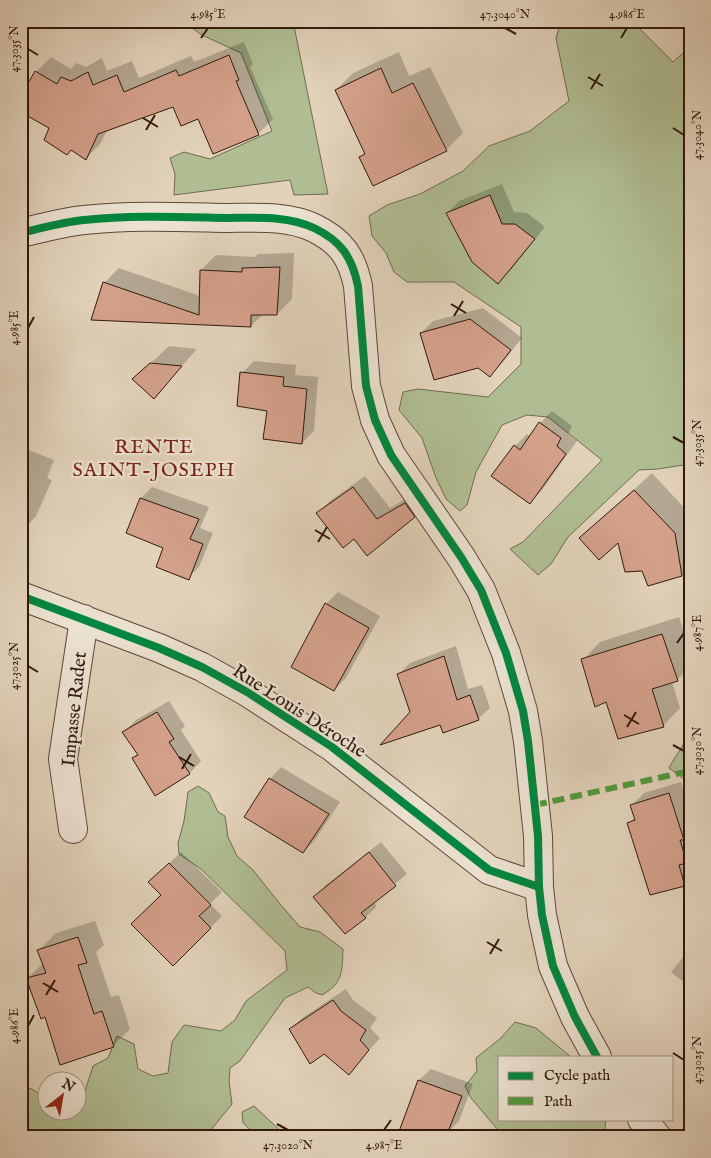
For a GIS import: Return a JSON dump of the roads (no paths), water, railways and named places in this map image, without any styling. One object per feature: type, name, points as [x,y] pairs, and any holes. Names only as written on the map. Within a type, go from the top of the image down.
[{"type":"street","points":[[21,233],[50,225],[84,220],[155,216],[264,218],[290,220],[313,227],[342,247],[350,259],[358,286],[366,386],[375,420],[391,455],[461,557],[481,590],[508,660],[523,711],[528,741],[538,836],[539,886],[542,915],[553,966],[574,1017],[595,1056]]},
{"type":"street","name":"Rue Louis Déroche","points":[[21,596],[159,648],[202,667],[247,692],[332,747],[489,870],[539,886]]},
{"type":"street","name":"Impasse Radet","points":[[73,829],[64,759],[84,619]]},
{"type":"street","points":[[643,1120],[657,1137]]},
{"type":"district","name":"RENTE SAINT-JOSEPH","points":[[154,458]]}]
